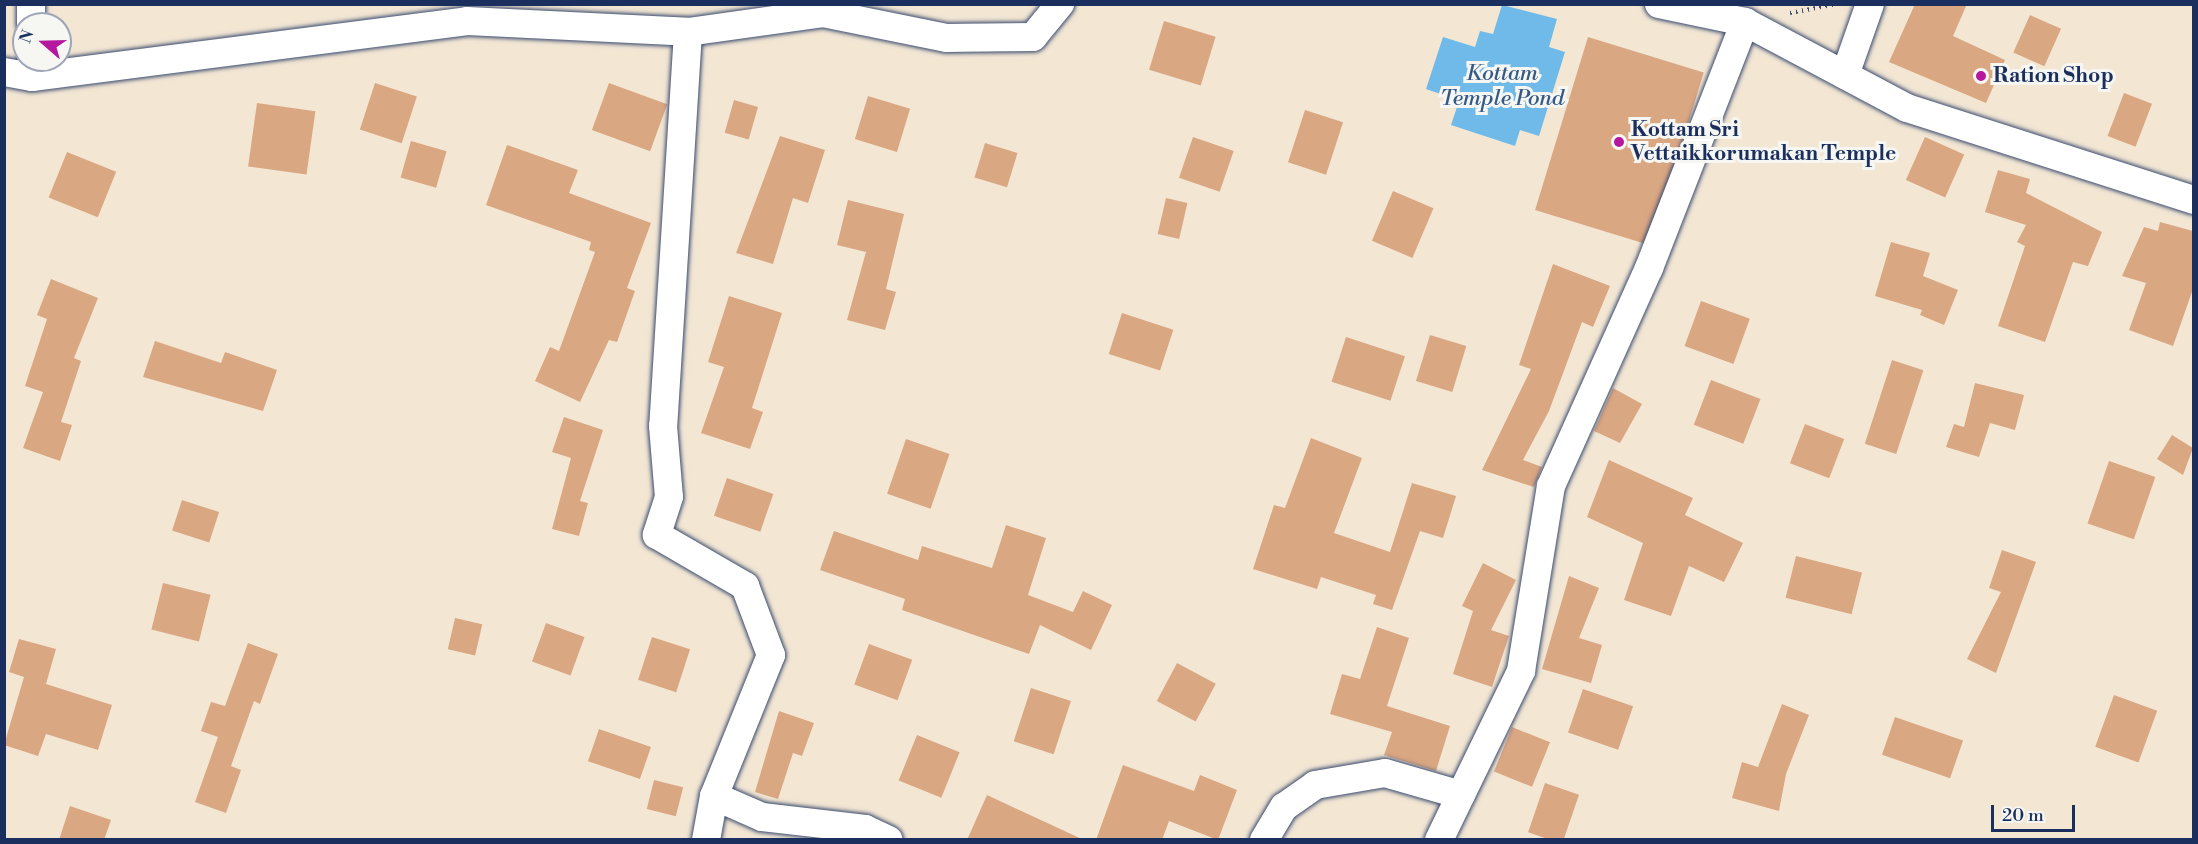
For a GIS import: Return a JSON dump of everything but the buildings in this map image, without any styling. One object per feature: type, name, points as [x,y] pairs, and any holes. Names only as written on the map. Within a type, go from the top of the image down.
[{"type":"street","points":[[72,64],[467,21],[688,32],[823,13],[947,38],[1033,38],[1060,4]]},
{"type":"street","points":[[1659,4],[1728,15],[1908,108],[2193,200]]},
{"type":"street","points":[[1845,75],[1870,4]]},
{"type":"street","points":[[1439,840],[1521,671],[1551,486],[1649,268],[1728,15]]},
{"type":"street","points":[[688,32],[663,426],[669,497],[657,535],[745,586],[771,655],[714,796],[706,840]]},
{"type":"street","points":[[1264,840],[1284,807],[1315,785],[1385,773],[1461,795]]},
{"type":"street","points":[[714,796],[762,817],[865,829],[889,840]]},
{"type":"water","name":"Kottam Temple Pond","points":[[1502,5],[1557,19],[1549,47],[1565,52],[1539,136],[1520,130],[1515,146],[1451,125],[1457,107],[1447,104],[1449,97],[1426,89],[1443,37],[1475,47],[1480,31],[1493,34]]},
{"type":"place","name":"Ration Shop","points":[[1981,76]]},
{"type":"place","name":"Kottam Sri Vettaikkorumakan Temple","points":[[1619,142]]}]
